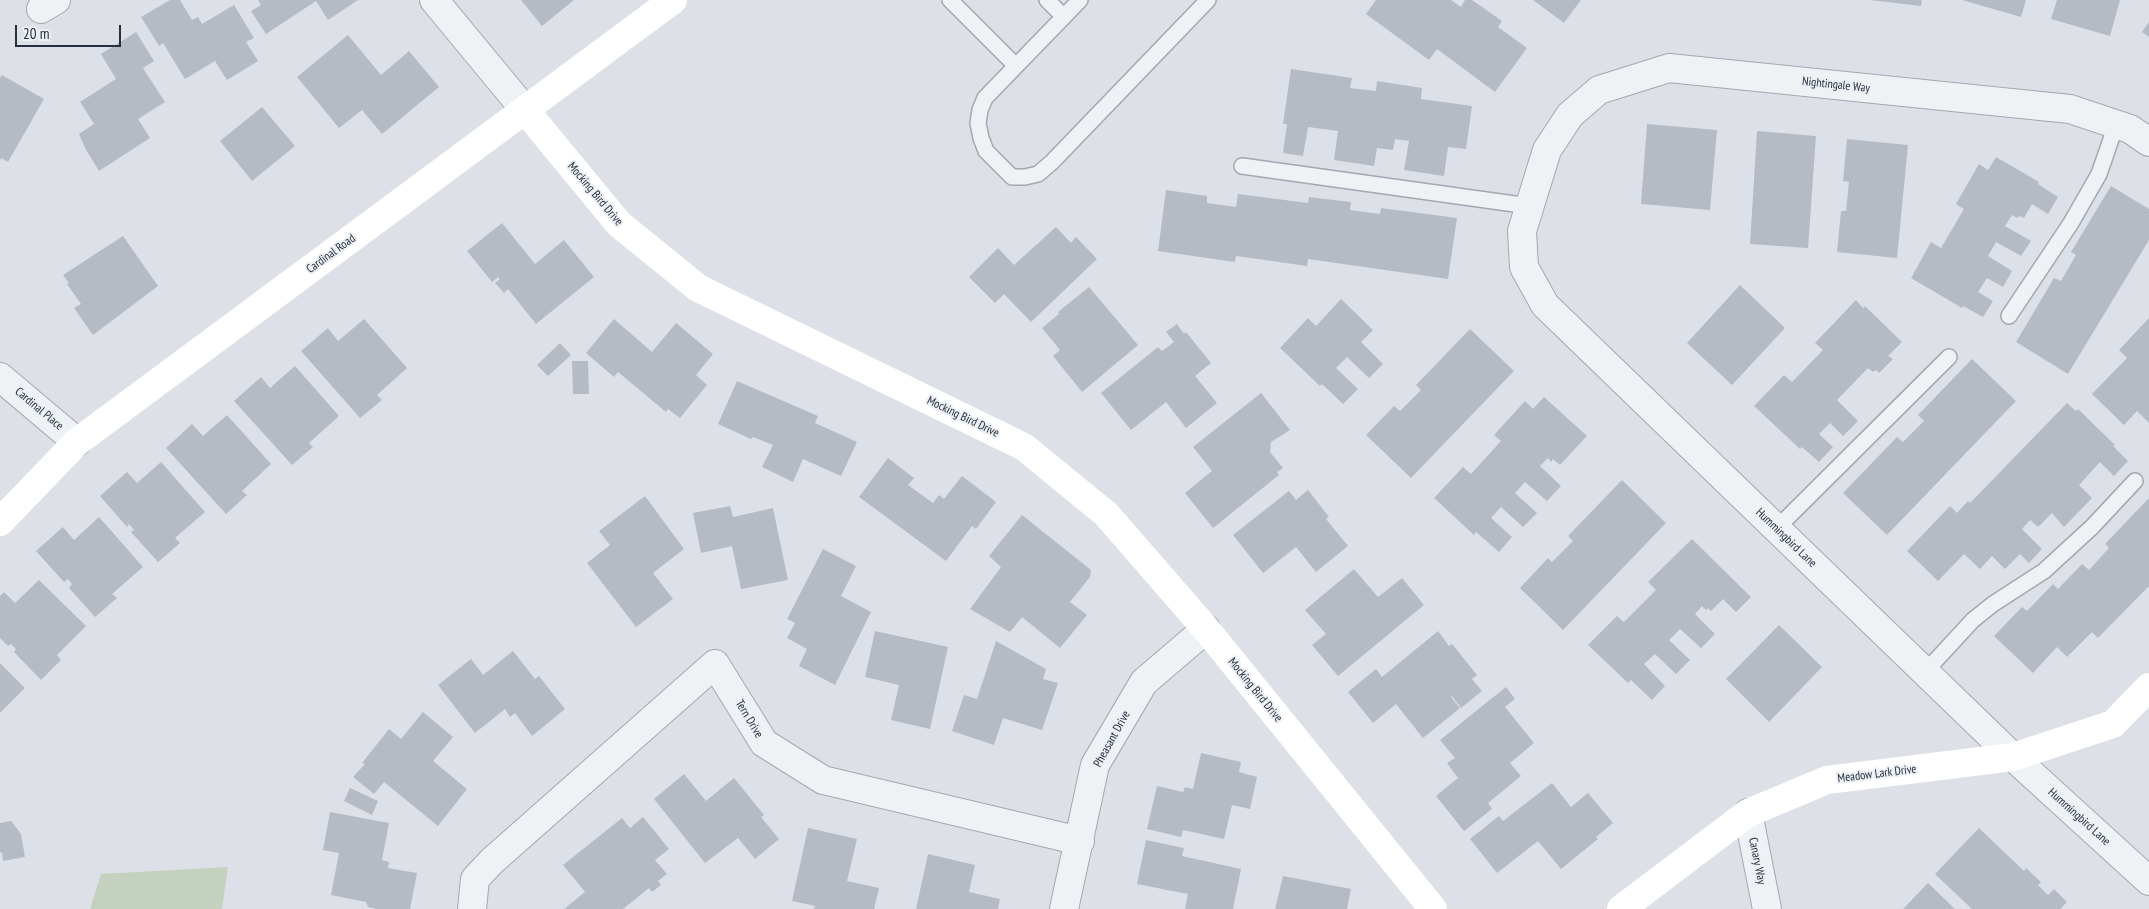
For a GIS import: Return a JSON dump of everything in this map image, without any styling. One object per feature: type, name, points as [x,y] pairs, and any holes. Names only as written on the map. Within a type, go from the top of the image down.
[{"type":"street","name":"Mocking Bird Drive","points":[[434,0],[618,224],[698,288],[1024,447],[1106,514],[1206,629],[1433,909]]},
{"type":"street","name":"Cardinal Road","points":[[0,522],[77,442],[673,0]]},
{"type":"street","name":"Nightingale Way","points":[[1547,150],[1570,115],[1599,90],[1669,68],[2070,110],[2130,129],[2149,142]]},
{"type":"street","name":"Hummingbird Lane","points":[[1547,150],[1522,231],[1524,267],[1545,305],[2013,757],[2149,881]]},
{"type":"street","name":"Cardinal Place","points":[[0,377],[77,442]]},
{"type":"street","name":"Pheasant Drive","points":[[1064,909],[1095,765],[1144,682],[1206,629]]},
{"type":"street","name":"Tern Drive","points":[[472,909],[475,879],[492,861],[715,664],[764,744],[823,780],[1080,841]]},
{"type":"street","name":"Meadow Lark Drive","points":[[1621,909],[1748,814],[1827,780],[2013,757],[2113,724],[2149,687]]},
{"type":"street","name":"Canary Way","points":[[1748,814],[1767,909]]},
{"type":"lane","points":[[950,0],[1016,66]]},
{"type":"lane","points":[[1047,0],[1064,17]]},
{"type":"lane","points":[[1080,0],[985,98],[980,110],[978,123],[986,151],[1012,177],[1038,174],[1052,162],[1208,0]]},
{"type":"lane","points":[[2009,316],[2071,223],[2094,182],[2116,124]]},
{"type":"lane","points":[[1242,166],[1529,206]]},
{"type":"lane","points":[[1776,529],[1948,357]]},
{"type":"lane","points":[[1925,672],[1973,620],[1993,604],[2044,571],[2092,527],[2135,481]]},
{"type":"green space","points":[[228,867],[222,909],[90,909],[101,874]]},
{"type":"building","points":[[170,0],[180,0],[192,20],[198,17],[202,24],[234,5],[254,38],[246,42],[258,61],[227,80],[215,61],[185,79],[163,43],[159,46],[141,17]]},
{"type":"building","points":[[258,0],[358,0],[328,20],[316,1],[266,34],[251,11],[261,5]]},
{"type":"building","points":[[521,0],[574,0],[542,26]]},
{"type":"building","points":[[1376,0],[1451,0],[1461,7],[1465,0],[1472,0],[1502,21],[1498,27],[1527,48],[1495,92],[1437,49],[1429,60],[1366,14]]},
{"type":"building","points":[[1533,0],[1581,0],[1564,23]]},
{"type":"building","points":[[1870,0],[1922,0],[1921,6]]},
{"type":"building","points":[[1962,0],[2026,0],[2021,17]]},
{"type":"building","points":[[2057,0],[2120,0],[2110,36],[2051,19]]},
{"type":"building","points":[[2149,22],[2149,37],[2142,32]]},
{"type":"building","points":[[136,32],[154,61],[143,68],[165,102],[138,119],[150,138],[99,171],[79,134],[94,124],[80,102],[116,79],[101,54]]},
{"type":"building","points":[[348,35],[381,75],[409,51],[439,87],[382,134],[362,110],[339,128],[297,77]]},
{"type":"building","points":[[1291,69],[1352,78],[1350,88],[1376,91],[1377,81],[1422,88],[1421,99],[1472,106],[1466,149],[1448,147],[1444,176],[1404,170],[1409,141],[1395,139],[1393,150],[1377,148],[1374,166],[1334,160],[1338,131],[1308,127],[1303,156],[1283,153],[1287,124],[1283,124]]},
{"type":"building","points":[[2,75],[44,99],[8,162],[1,158],[0,161],[0,78]]},
{"type":"building","points":[[262,107],[295,146],[252,181],[220,141]]},
{"type":"building","points":[[1647,124],[1717,130],[1710,210],[1641,204]]},
{"type":"building","points":[[1757,131],[1816,136],[1808,248],[1750,244]]},
{"type":"building","points":[[1847,139],[1908,145],[1897,258],[1837,252],[1841,211],[1846,211],[1849,182],[1843,181]]},
{"type":"building","points":[[1996,157],[2039,182],[2038,184],[2058,197],[2048,214],[2032,204],[2024,218],[2019,216],[2017,218],[2012,215],[2005,226],[2031,241],[2021,256],[1996,242],[1988,256],[2012,271],[2003,287],[1987,278],[1978,292],[1993,301],[1983,317],[1963,306],[1962,308],[1911,278],[1931,242],[1941,248],[1964,209],[1956,204],[1979,164],[1988,170]]},
{"type":"building","points":[[2111,186],[2149,209],[2149,240],[2068,374],[2016,342],[2054,278],[2061,281],[2076,255],[2071,252]]},
{"type":"building","points":[[1166,190],[1207,196],[1207,203],[1236,207],[1238,194],[1308,203],[1309,197],[1351,202],[1350,210],[1380,214],[1381,208],[1457,218],[1448,279],[1308,259],[1307,266],[1236,256],[1235,262],[1158,251]]},
{"type":"building","points":[[502,223],[535,264],[564,240],[594,277],[536,324],[508,289],[504,293],[495,283],[500,279],[498,277],[492,282],[467,251]]},
{"type":"building","points":[[1056,227],[1071,243],[1076,237],[1097,259],[1031,322],[1004,294],[995,303],[969,277],[998,248],[1014,265]]},
{"type":"building","points":[[123,236],[158,286],[93,335],[74,308],[81,304],[63,275]]},
{"type":"building","points":[[1740,285],[1785,328],[1732,385],[1687,343]]},
{"type":"building","points":[[1089,287],[1138,345],[1082,392],[1053,356],[1060,350],[1042,328],[1059,314],[1058,312]]},
{"type":"building","points":[[1341,299],[1373,330],[1361,342],[1383,364],[1369,378],[1347,357],[1336,368],[1358,389],[1343,404],[1322,384],[1320,386],[1280,348],[1308,318],[1316,326]]},
{"type":"building","points":[[1856,300],[1863,308],[1865,306],[1902,342],[1888,356],[1893,359],[1879,373],[1876,370],[1873,372],[1868,368],[1837,400],[1858,421],[1843,436],[1830,423],[1819,434],[1833,447],[1819,462],[1802,447],[1800,449],[1754,406],[1784,375],[1792,382],[1823,350],[1815,343]]},
{"type":"building","points":[[2149,318],[2149,423],[2137,411],[2124,425],[2092,394],[2127,358],[2119,350]]},
{"type":"building","points":[[364,319],[407,368],[377,395],[382,400],[360,418],[301,351],[328,328],[338,341]]},
{"type":"building","points":[[614,319],[652,352],[676,323],[713,354],[696,375],[707,385],[680,418],[668,409],[666,412],[618,372],[614,377],[586,353]]},
{"type":"building","points":[[1177,324],[1184,334],[1186,332],[1211,363],[1195,376],[1217,403],[1186,428],[1166,402],[1131,430],[1101,393],[1158,347],[1162,351],[1174,342],[1166,332]]},
{"type":"building","points":[[1470,329],[1514,371],[1411,478],[1366,435],[1394,406],[1400,411],[1421,390],[1416,385]]},
{"type":"building","points":[[560,343],[571,355],[548,376],[537,365]]},
{"type":"building","points":[[1972,359],[2016,401],[1887,535],[1843,493],[1897,437],[1903,442],[1924,421],[1918,415]]},
{"type":"building","points":[[572,361],[588,361],[589,394],[573,394]]},
{"type":"building","points":[[295,366],[339,416],[309,443],[313,447],[292,465],[234,401],[261,377],[270,388]]},
{"type":"building","points":[[737,381],[818,416],[815,423],[857,442],[841,476],[803,459],[793,482],[762,467],[773,445],[753,437],[751,439],[718,424]]},
{"type":"building","points":[[1261,393],[1290,430],[1271,442],[1270,452],[1283,468],[1277,472],[1279,475],[1213,528],[1185,493],[1212,471],[1193,447]]},
{"type":"building","points":[[1544,397],[1587,436],[1560,465],[1553,459],[1551,462],[1548,458],[1540,466],[1561,486],[1547,501],[1525,482],[1515,493],[1537,513],[1523,527],[1501,507],[1491,518],[1512,537],[1499,552],[1476,532],[1474,535],[1434,498],[1463,467],[1471,474],[1501,441],[1494,435],[1525,401],[1533,409]]},
{"type":"building","points":[[2067,403],[2076,411],[2078,409],[2115,445],[2113,446],[2128,461],[2114,476],[2100,462],[2079,485],[2092,498],[2064,527],[2052,513],[2038,527],[2030,520],[2022,529],[2042,549],[2029,563],[2020,554],[2005,569],[1992,556],[1980,569],[1964,554],[1938,581],[1907,551],[1950,506],[1957,513],[1968,501],[1970,503]]},
{"type":"building","points":[[227,415],[271,464],[242,491],[247,495],[226,514],[166,448],[192,424],[203,436]]},
{"type":"building","points":[[888,458],[914,478],[908,485],[933,503],[939,495],[944,499],[962,476],[996,502],[976,529],[972,526],[946,561],[859,497]]},
{"type":"building","points":[[161,462],[205,512],[175,538],[180,543],[158,562],[131,532],[134,530],[129,524],[127,527],[100,496],[127,472],[137,483]]},
{"type":"building","points":[[1622,480],[1666,523],[1563,630],[1520,588],[1548,558],[1552,562],[1573,541],[1568,536]]},
{"type":"building","points":[[1308,490],[1329,517],[1326,519],[1348,546],[1316,572],[1296,547],[1263,573],[1233,535],[1289,491],[1296,500]]},
{"type":"building","points":[[645,496],[684,549],[653,573],[673,599],[636,627],[587,563],[610,545],[599,531]]},
{"type":"building","points":[[2149,498],[2149,586],[2098,638],[2092,632],[2067,657],[2057,647],[2033,673],[1994,636],[2022,607],[2027,611],[2053,584],[2058,589],[2082,564],[2089,570],[2109,548],[2105,544]]},
{"type":"building","points":[[730,506],[733,517],[773,508],[788,580],[741,589],[732,546],[701,553],[693,513]]},
{"type":"building","points":[[1022,515],[1091,570],[1090,577],[1070,602],[1087,615],[1060,648],[1022,617],[1010,632],[970,609],[1001,567],[989,556]]},
{"type":"building","points":[[99,517],[143,567],[112,594],[117,598],[95,617],[69,588],[72,584],[68,579],[64,582],[36,551],[63,527],[74,540]]},
{"type":"building","points":[[1692,539],[1751,597],[1736,612],[1723,599],[1711,611],[1708,608],[1706,610],[1702,606],[1695,614],[1715,634],[1701,648],[1680,629],[1669,640],[1690,660],[1676,674],[1655,654],[1644,664],[1665,686],[1652,700],[1631,680],[1628,683],[1588,645],[1617,616],[1624,622],[1656,590],[1648,582]]},
{"type":"building","points":[[823,549],[856,566],[841,596],[871,612],[835,685],[799,666],[807,649],[787,638],[795,623],[787,619]]},
{"type":"building","points":[[1354,569],[1378,597],[1402,578],[1424,605],[1338,676],[1312,645],[1326,634],[1305,610]]},
{"type":"building","points":[[39,580],[86,626],[57,655],[61,660],[41,680],[14,652],[16,649],[11,644],[8,646],[0,638],[0,596],[4,592],[15,603]]},
{"type":"building","points":[[1779,625],[1822,667],[1769,722],[1726,679]]},
{"type":"building","points":[[875,631],[948,647],[930,729],[891,720],[899,685],[865,677]]},
{"type":"building","points":[[1438,631],[1449,646],[1452,644],[1477,675],[1472,679],[1482,691],[1461,708],[1452,696],[1460,708],[1423,738],[1396,704],[1373,723],[1348,692],[1376,669],[1382,677]]},
{"type":"building","points":[[996,641],[1046,669],[1043,679],[1058,683],[1042,730],[1003,718],[994,745],[952,731],[964,695],[977,699]]},
{"type":"building","points":[[513,651],[535,679],[539,676],[565,709],[532,736],[515,713],[510,717],[505,709],[475,733],[438,685],[471,659],[483,675]]},
{"type":"building","points":[[0,663],[25,688],[0,713]]},
{"type":"building","points":[[1506,687],[1515,699],[1505,707],[1534,743],[1510,763],[1521,776],[1488,803],[1492,809],[1464,831],[1436,796],[1458,778],[1447,763],[1455,758],[1440,740]]},
{"type":"building","points":[[423,712],[453,737],[433,761],[467,789],[438,826],[384,782],[374,794],[353,777],[365,764],[362,763],[389,729],[401,739]]},
{"type":"building","points":[[1201,753],[1241,762],[1239,772],[1257,777],[1250,809],[1232,805],[1224,839],[1183,830],[1181,837],[1147,829],[1157,786],[1183,792],[1185,787],[1193,789]]},
{"type":"building","points":[[684,774],[706,801],[734,778],[764,815],[761,817],[779,839],[755,859],[738,838],[705,863],[654,799]]},
{"type":"building","points":[[1552,783],[1571,807],[1588,793],[1613,823],[1596,837],[1598,839],[1561,869],[1538,841],[1497,873],[1470,839],[1499,816],[1503,821]]},
{"type":"building","points":[[350,788],[378,801],[372,815],[344,801]]},
{"type":"building","points":[[330,812],[389,823],[382,860],[389,862],[388,868],[417,873],[410,909],[377,909],[368,907],[366,902],[331,895],[339,853],[323,850]]},
{"type":"building","points":[[643,817],[669,849],[655,860],[667,874],[658,881],[661,885],[652,892],[649,888],[623,909],[564,909],[585,892],[563,865],[622,818],[630,828]]},
{"type":"building","points":[[11,821],[21,834],[25,857],[3,861],[2,852],[0,853],[0,823]]},
{"type":"building","points":[[808,828],[857,839],[847,881],[879,888],[874,909],[814,909],[815,906],[792,901]]},
{"type":"building","points":[[1979,828],[2024,871],[2026,868],[2041,882],[2038,885],[2048,895],[2054,889],[2067,902],[2060,909],[1972,909],[1935,874]]},
{"type":"building","points":[[1146,840],[1184,848],[1182,856],[1241,869],[1233,909],[1185,909],[1188,894],[1137,884]]},
{"type":"building","points":[[928,854],[975,865],[969,892],[1000,899],[998,909],[916,909]]},
{"type":"building","points":[[1283,876],[1351,889],[1347,909],[1275,909]]},
{"type":"building","points":[[1928,883],[1955,909],[1903,909]]}]
